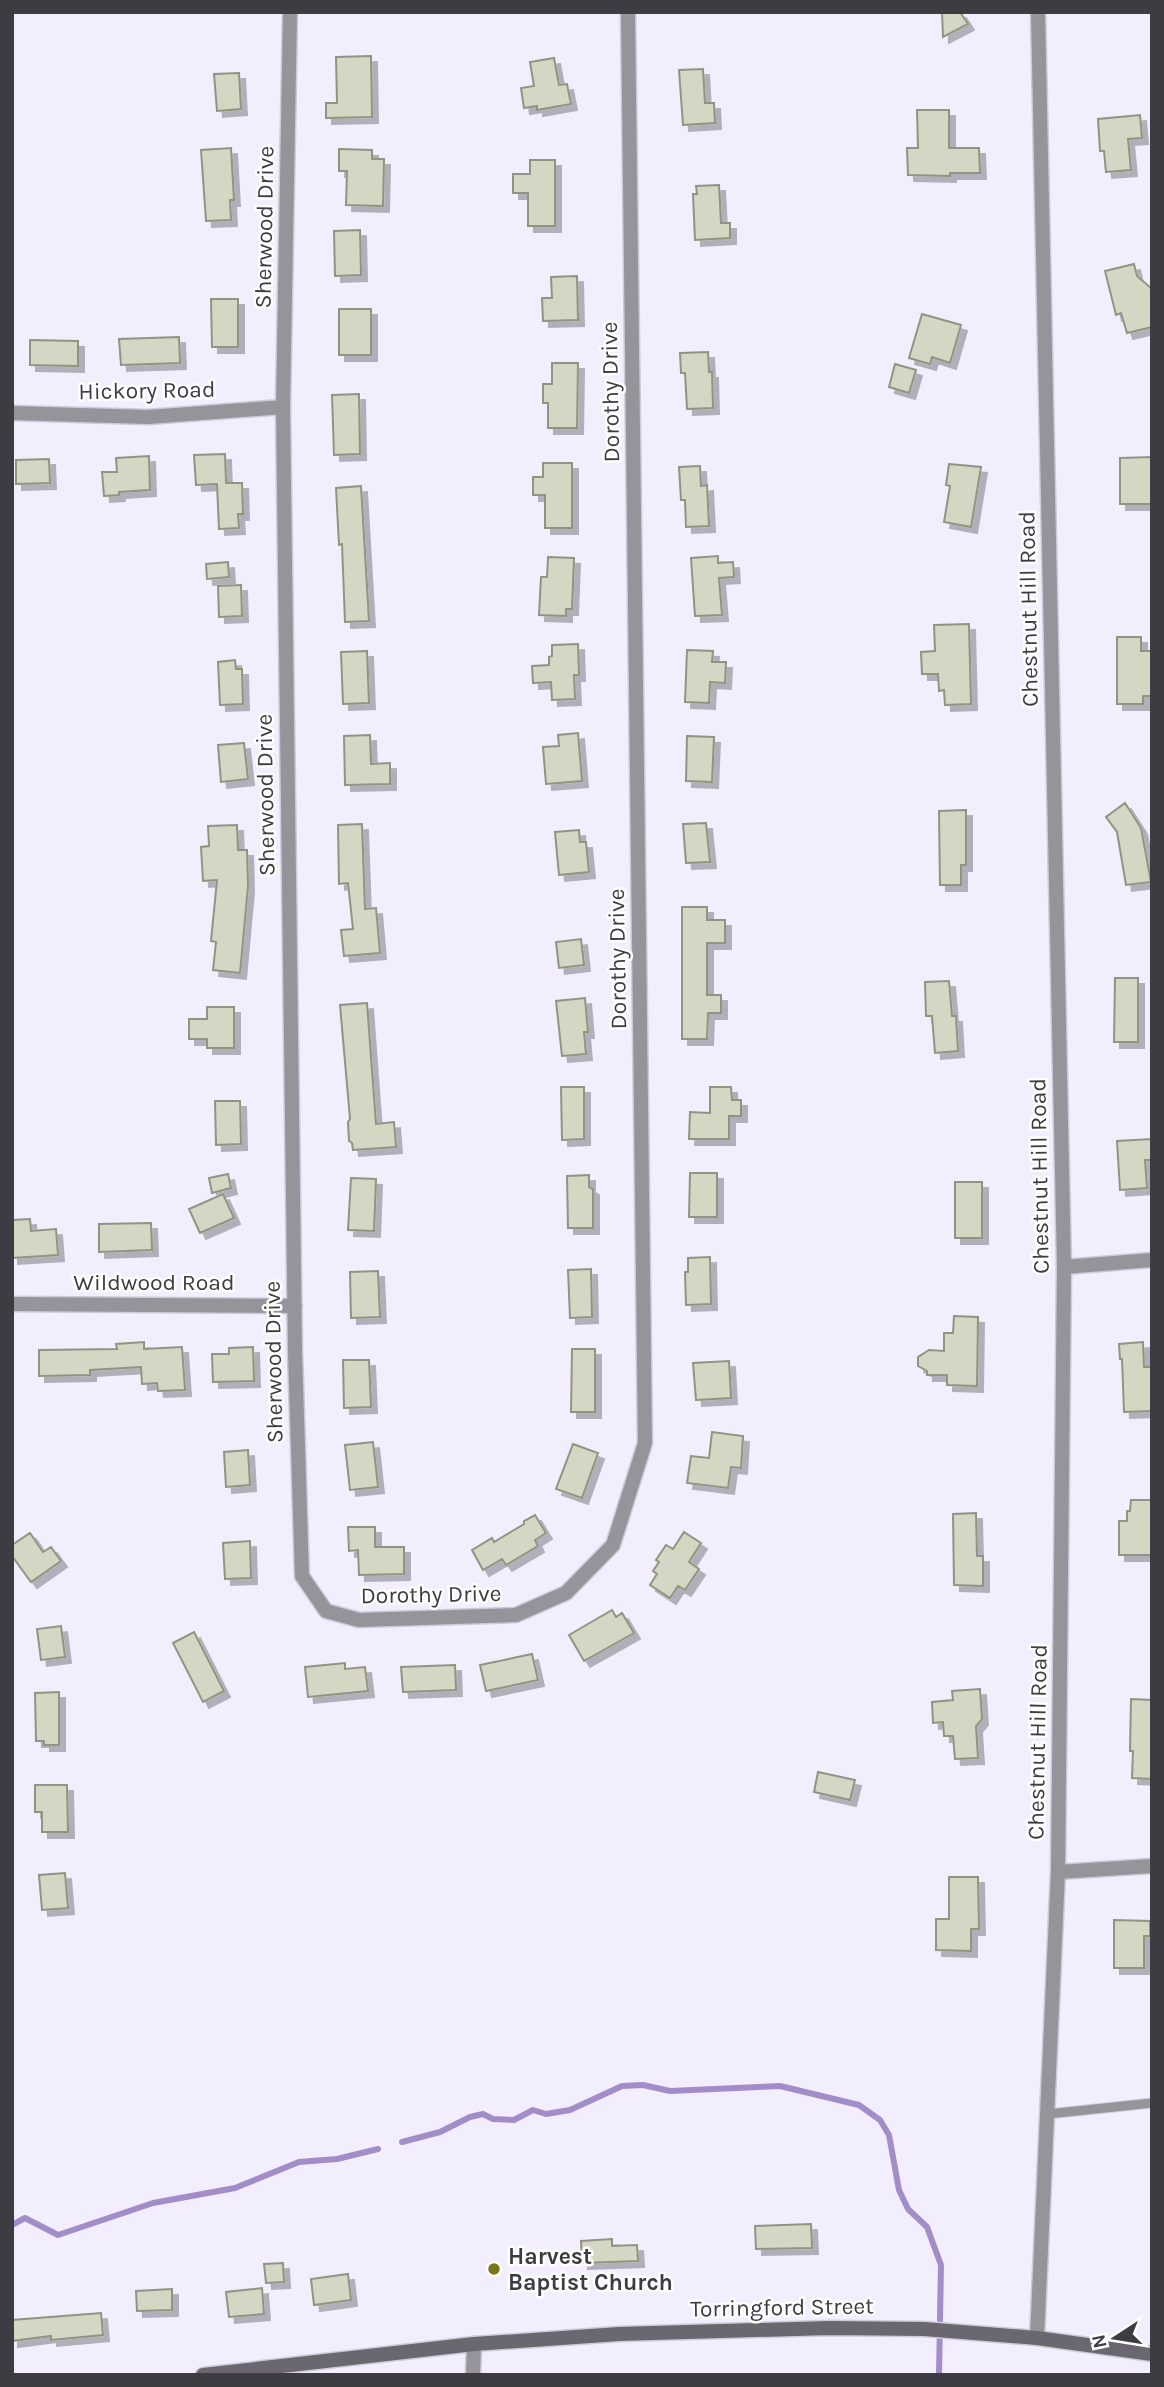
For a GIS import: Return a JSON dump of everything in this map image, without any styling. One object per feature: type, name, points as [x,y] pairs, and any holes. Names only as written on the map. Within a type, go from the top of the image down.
[{"type":"main road","name":"Torringford Street","points":[[204,2375],[474,2344],[619,2334],[829,2328],[924,2329],[1037,2338],[1152,2354]]},
{"type":"street","name":"Sherwood Drive","points":[[290,12],[283,407],[295,1306],[302,1576]]},
{"type":"street","name":"Dorothy Drive","points":[[302,1576],[326,1611],[359,1620],[516,1615],[566,1593],[613,1545],[645,1443],[628,12]]},
{"type":"street","name":"Chestnut Hill Road","points":[[1037,2338],[1058,1872],[1064,1267],[1038,12]]},
{"type":"street","name":"Hickory Road","points":[[12,413],[148,417],[283,407]]},
{"type":"street","points":[[1064,1267],[1152,1260]]},
{"type":"street","name":"Wildwood Road","points":[[12,1304],[295,1306]]},
{"type":"street","points":[[1058,1872],[1152,1866]]},
{"type":"street","points":[[473,2375],[474,2344]]},
{"type":"lane","points":[[1048,2115],[1152,2103]]},
{"type":"building","points":[[942,12],[960,12],[968,24],[943,37]]},
{"type":"building","points":[[371,56],[372,117],[326,118],[326,103],[337,103],[336,57]]},
{"type":"building","points":[[554,58],[559,85],[567,84],[571,104],[537,110],[537,106],[524,108],[521,88],[534,86],[530,62]]},
{"type":"building","points":[[703,69],[705,103],[714,103],[715,123],[683,125],[679,70]]},
{"type":"building","points":[[239,73],[241,109],[217,111],[214,74]]},
{"type":"building","points":[[917,110],[949,110],[949,148],[979,148],[980,173],[950,173],[950,176],[908,175],[907,148],[918,148]]},
{"type":"building","points":[[1140,115],[1142,138],[1128,139],[1131,170],[1106,172],[1104,151],[1100,151],[1098,119]]},
{"type":"building","points":[[231,148],[234,200],[230,200],[231,220],[206,221],[201,150]]},
{"type":"building","points":[[339,149],[372,150],[372,159],[384,159],[383,206],[346,205],[347,171],[339,171]]},
{"type":"building","points":[[530,160],[555,160],[555,226],[528,226],[528,193],[513,193],[513,174],[530,174]]},
{"type":"building","points":[[719,185],[721,223],[730,223],[730,238],[695,240],[693,194],[697,194],[696,186]]},
{"type":"building","points":[[360,230],[361,275],[335,276],[334,231]]},
{"type":"building","points":[[1134,264],[1137,276],[1152,289],[1152,327],[1127,333],[1121,313],[1116,315],[1105,271]]},
{"type":"building","points":[[577,276],[578,320],[543,321],[542,298],[552,298],[551,277]]},
{"type":"building","points":[[211,299],[238,299],[238,347],[212,347]]},
{"type":"building","points":[[339,309],[371,309],[371,355],[339,355]]},
{"type":"building","points":[[922,314],[961,325],[950,363],[932,357],[930,364],[909,358]]},
{"type":"building","points":[[179,337],[180,363],[121,365],[119,339]]},
{"type":"building","points":[[30,340],[78,341],[78,366],[30,365]]},
{"type":"building","points":[[708,352],[709,372],[712,372],[713,408],[687,409],[685,373],[681,373],[680,353]]},
{"type":"building","points":[[552,363],[578,363],[577,428],[548,428],[548,403],[543,403],[543,384],[552,384]]},
{"type":"building","points":[[895,364],[916,370],[909,393],[889,387]]},
{"type":"building","points":[[359,394],[360,454],[334,455],[332,395]]},
{"type":"building","points":[[225,454],[226,483],[242,483],[243,514],[238,514],[239,528],[219,529],[217,484],[196,485],[194,455]]},
{"type":"building","points":[[149,456],[150,490],[104,496],[102,472],[117,472],[116,458]]},
{"type":"building","points":[[1152,457],[1152,504],[1120,504],[1120,458]]},
{"type":"building","points":[[49,459],[50,483],[16,484],[16,460]]},
{"type":"building","points":[[543,463],[572,463],[572,528],[545,528],[545,495],[533,495],[533,477],[543,477]]},
{"type":"building","points":[[949,464],[981,467],[971,527],[944,522],[950,486],[946,485]]},
{"type":"building","points":[[700,466],[701,486],[707,485],[709,526],[686,527],[685,500],[681,500],[679,467]]},
{"type":"building","points":[[361,486],[369,621],[345,622],[342,544],[339,545],[336,488]]},
{"type":"building","points":[[718,556],[718,563],[733,562],[734,577],[719,578],[722,615],[695,616],[691,558]]},
{"type":"building","points":[[548,557],[574,558],[572,609],[566,609],[566,616],[539,615],[541,577],[547,577]]},
{"type":"building","points":[[228,562],[229,577],[207,579],[206,564]]},
{"type":"building","points":[[241,585],[242,616],[219,617],[218,586]]},
{"type":"building","points":[[969,624],[971,704],[945,705],[944,690],[939,691],[938,674],[922,674],[921,652],[935,651],[934,625]]},
{"type":"building","points":[[1117,637],[1141,637],[1141,651],[1152,651],[1151,696],[1143,696],[1143,704],[1117,704]]},
{"type":"building","points":[[578,644],[579,675],[574,675],[575,699],[552,700],[551,682],[533,683],[532,666],[549,665],[552,645]]},
{"type":"building","points":[[687,650],[713,651],[712,662],[726,662],[725,683],[710,682],[709,703],[685,702]]},
{"type":"building","points":[[367,651],[369,703],[343,704],[341,652]]},
{"type":"building","points":[[235,660],[236,669],[242,669],[243,704],[220,705],[218,662]]},
{"type":"building","points":[[578,733],[582,781],[546,784],[543,747],[559,746],[558,735]]},
{"type":"building","points":[[370,735],[371,764],[390,763],[390,784],[345,785],[344,736]]},
{"type":"building","points":[[687,736],[714,737],[712,782],[686,781]]},
{"type":"building","points":[[244,743],[248,779],[221,782],[218,745]]},
{"type":"building","points":[[1125,803],[1141,828],[1151,882],[1126,885],[1117,832],[1106,817]]},
{"type":"building","points":[[966,810],[966,865],[961,865],[961,885],[940,885],[939,811]]},
{"type":"building","points":[[706,823],[710,862],[686,863],[683,824]]},
{"type":"building","points":[[362,824],[365,909],[376,908],[380,953],[344,956],[341,930],[353,929],[348,883],[339,884],[338,825]]},
{"type":"building","points":[[237,825],[238,850],[247,850],[248,886],[240,973],[213,970],[216,942],[211,941],[217,880],[203,881],[201,847],[209,846],[208,826]]},
{"type":"building","points":[[579,830],[580,842],[586,842],[589,872],[559,875],[555,832]]},
{"type":"building","points":[[682,907],[707,907],[707,920],[725,920],[725,943],[707,943],[707,995],[721,995],[721,1013],[708,1013],[707,1039],[682,1039]]},
{"type":"building","points":[[581,939],[584,965],[559,968],[556,942]]},
{"type":"building","points":[[1115,978],[1138,978],[1138,1042],[1114,1042]]},
{"type":"building","points":[[949,981],[952,1016],[956,1016],[958,1051],[935,1053],[932,1016],[926,1016],[925,982]]},
{"type":"building","points":[[585,998],[588,1032],[584,1032],[586,1054],[562,1056],[556,1001]]},
{"type":"building","points":[[367,1003],[376,1124],[394,1122],[396,1147],[353,1150],[349,1141],[350,1119],[340,1005]]},
{"type":"building","points":[[207,1007],[234,1007],[234,1048],[207,1048],[207,1039],[189,1039],[189,1019],[207,1019]]},
{"type":"building","points":[[561,1087],[584,1087],[584,1139],[562,1140]]},
{"type":"building","points":[[710,1087],[731,1087],[732,1100],[741,1100],[741,1116],[729,1116],[729,1139],[689,1139],[690,1112],[710,1113]]},
{"type":"building","points":[[215,1101],[240,1101],[241,1144],[216,1145]]},
{"type":"building","points":[[1152,1139],[1152,1160],[1145,1160],[1147,1188],[1120,1190],[1117,1141]]},
{"type":"building","points":[[690,1173],[717,1173],[717,1217],[689,1217]]},
{"type":"building","points":[[228,1174],[231,1188],[212,1193],[209,1178]]},
{"type":"building","points":[[589,1175],[589,1187],[593,1189],[593,1228],[568,1228],[567,1176]]},
{"type":"building","points":[[351,1178],[376,1179],[374,1231],[348,1230]]},
{"type":"building","points":[[955,1182],[982,1182],[982,1238],[955,1238]]},
{"type":"building","points":[[223,1194],[234,1218],[200,1233],[189,1209]]},
{"type":"building","points":[[30,1219],[31,1231],[56,1229],[58,1255],[12,1258],[12,1220]]},
{"type":"building","points":[[151,1223],[152,1250],[99,1252],[99,1224]]},
{"type":"building","points":[[710,1257],[711,1304],[686,1305],[685,1272],[688,1272],[688,1258]]},
{"type":"building","points":[[591,1269],[592,1317],[570,1318],[568,1270]]},
{"type":"building","points":[[378,1271],[380,1317],[351,1318],[350,1272]]},
{"type":"building","points":[[954,1316],[978,1317],[977,1386],[947,1385],[947,1375],[927,1375],[927,1371],[918,1366],[918,1357],[929,1350],[944,1351],[944,1333],[953,1333]]},
{"type":"building","points":[[144,1342],[144,1349],[182,1347],[185,1390],[158,1391],[157,1383],[142,1384],[141,1367],[90,1370],[90,1375],[39,1376],[39,1350],[117,1349],[116,1344]]},
{"type":"building","points":[[1143,1342],[1144,1367],[1152,1367],[1151,1411],[1124,1412],[1119,1344]]},
{"type":"building","points":[[253,1347],[254,1381],[213,1382],[212,1354],[229,1354],[229,1348]]},
{"type":"building","points":[[572,1349],[595,1349],[595,1412],[571,1412]]},
{"type":"building","points":[[343,1360],[369,1360],[371,1407],[344,1408]]},
{"type":"building","points":[[729,1361],[731,1398],[696,1400],[693,1363]]},
{"type":"building","points":[[712,1432],[743,1436],[741,1468],[731,1467],[728,1488],[687,1483],[691,1456],[709,1458]]},
{"type":"building","points":[[373,1442],[378,1487],[350,1490],[345,1445]]},
{"type":"building","points":[[573,1444],[598,1453],[582,1498],[556,1489]]},
{"type":"building","points":[[248,1450],[250,1485],[226,1487],[224,1452]]},
{"type":"building","points":[[1131,1500],[1152,1500],[1152,1555],[1119,1555],[1119,1521],[1127,1521]]},
{"type":"building","points":[[976,1513],[977,1556],[983,1556],[983,1586],[954,1585],[953,1514]]},
{"type":"building","points":[[535,1515],[546,1533],[535,1540],[538,1546],[506,1565],[502,1559],[483,1570],[472,1550],[492,1538],[494,1542]]},
{"type":"building","points":[[348,1527],[375,1527],[375,1547],[404,1547],[404,1574],[359,1575],[358,1550],[349,1551]]},
{"type":"building","points":[[684,1532],[701,1543],[689,1562],[699,1569],[685,1590],[678,1586],[670,1598],[650,1585],[657,1574],[653,1571],[659,1562],[656,1560],[666,1545],[673,1549]]},
{"type":"building","points":[[30,1533],[43,1552],[51,1547],[61,1561],[31,1582],[12,1556],[12,1545]]},
{"type":"building","points":[[250,1541],[251,1578],[225,1579],[223,1543]]},
{"type":"building","points":[[612,1610],[616,1617],[622,1613],[634,1633],[584,1661],[569,1635]]},
{"type":"building","points":[[61,1626],[65,1657],[41,1660],[37,1629]]},
{"type":"building","points":[[194,1632],[224,1691],[203,1702],[173,1643]]},
{"type":"building","points":[[532,1654],[538,1680],[486,1691],[480,1665]]},
{"type":"building","points":[[345,1663],[345,1669],[365,1667],[368,1691],[308,1697],[305,1667]]},
{"type":"building","points":[[455,1665],[456,1690],[403,1692],[401,1667]]},
{"type":"building","points":[[980,1689],[982,1719],[976,1726],[978,1758],[955,1759],[953,1736],[944,1736],[943,1722],[933,1723],[932,1702],[953,1700],[952,1691]]},
{"type":"building","points":[[59,1692],[59,1745],[44,1745],[44,1741],[36,1741],[35,1693]]},
{"type":"building","points":[[1131,1699],[1152,1700],[1152,1779],[1132,1778]]},
{"type":"building","points":[[818,1772],[855,1780],[850,1800],[814,1792]]},
{"type":"building","points":[[35,1785],[67,1785],[68,1832],[42,1832],[42,1812],[35,1812]]},
{"type":"building","points":[[65,1873],[68,1908],[42,1910],[39,1875]]},
{"type":"building","points":[[949,1877],[978,1877],[979,1929],[971,1929],[971,1951],[936,1950],[936,1919],[949,1919]]},
{"type":"building","points":[[1114,1920],[1150,1921],[1150,1936],[1144,1936],[1144,1968],[1114,1968]]},
{"type":"building","points":[[811,2224],[812,2248],[756,2249],[755,2226]]},
{"type":"building","points":[[612,2239],[612,2246],[637,2245],[638,2261],[582,2263],[581,2241]]},
{"type":"building","points":[[283,2263],[284,2282],[266,2283],[264,2264]]},
{"type":"building","points":[[348,2274],[351,2300],[314,2305],[311,2279]]},
{"type":"building","points":[[262,2288],[264,2314],[229,2317],[226,2292]]},
{"type":"building","points":[[172,2289],[172,2310],[137,2311],[136,2291]]},
{"type":"building","points":[[101,2313],[103,2335],[51,2340],[51,2336],[12,2341],[12,2320]]},
{"type":"waterway","points":[[402,2142],[440,2132],[470,2117],[483,2114],[493,2119],[514,2120],[533,2110],[546,2114],[570,2110],[622,2086],[643,2085],[670,2091],[780,2086],[859,2105],[880,2120],[889,2135],[899,2190],[908,2209],[927,2227],[941,2265],[939,2375]]},
{"type":"waterway","points":[[12,2225],[25,2218],[58,2235],[153,2203],[235,2188],[299,2162],[337,2159],[378,2149]]},
{"type":"place","name":"Harvest Baptist Church","points":[[494,2269]]}]
